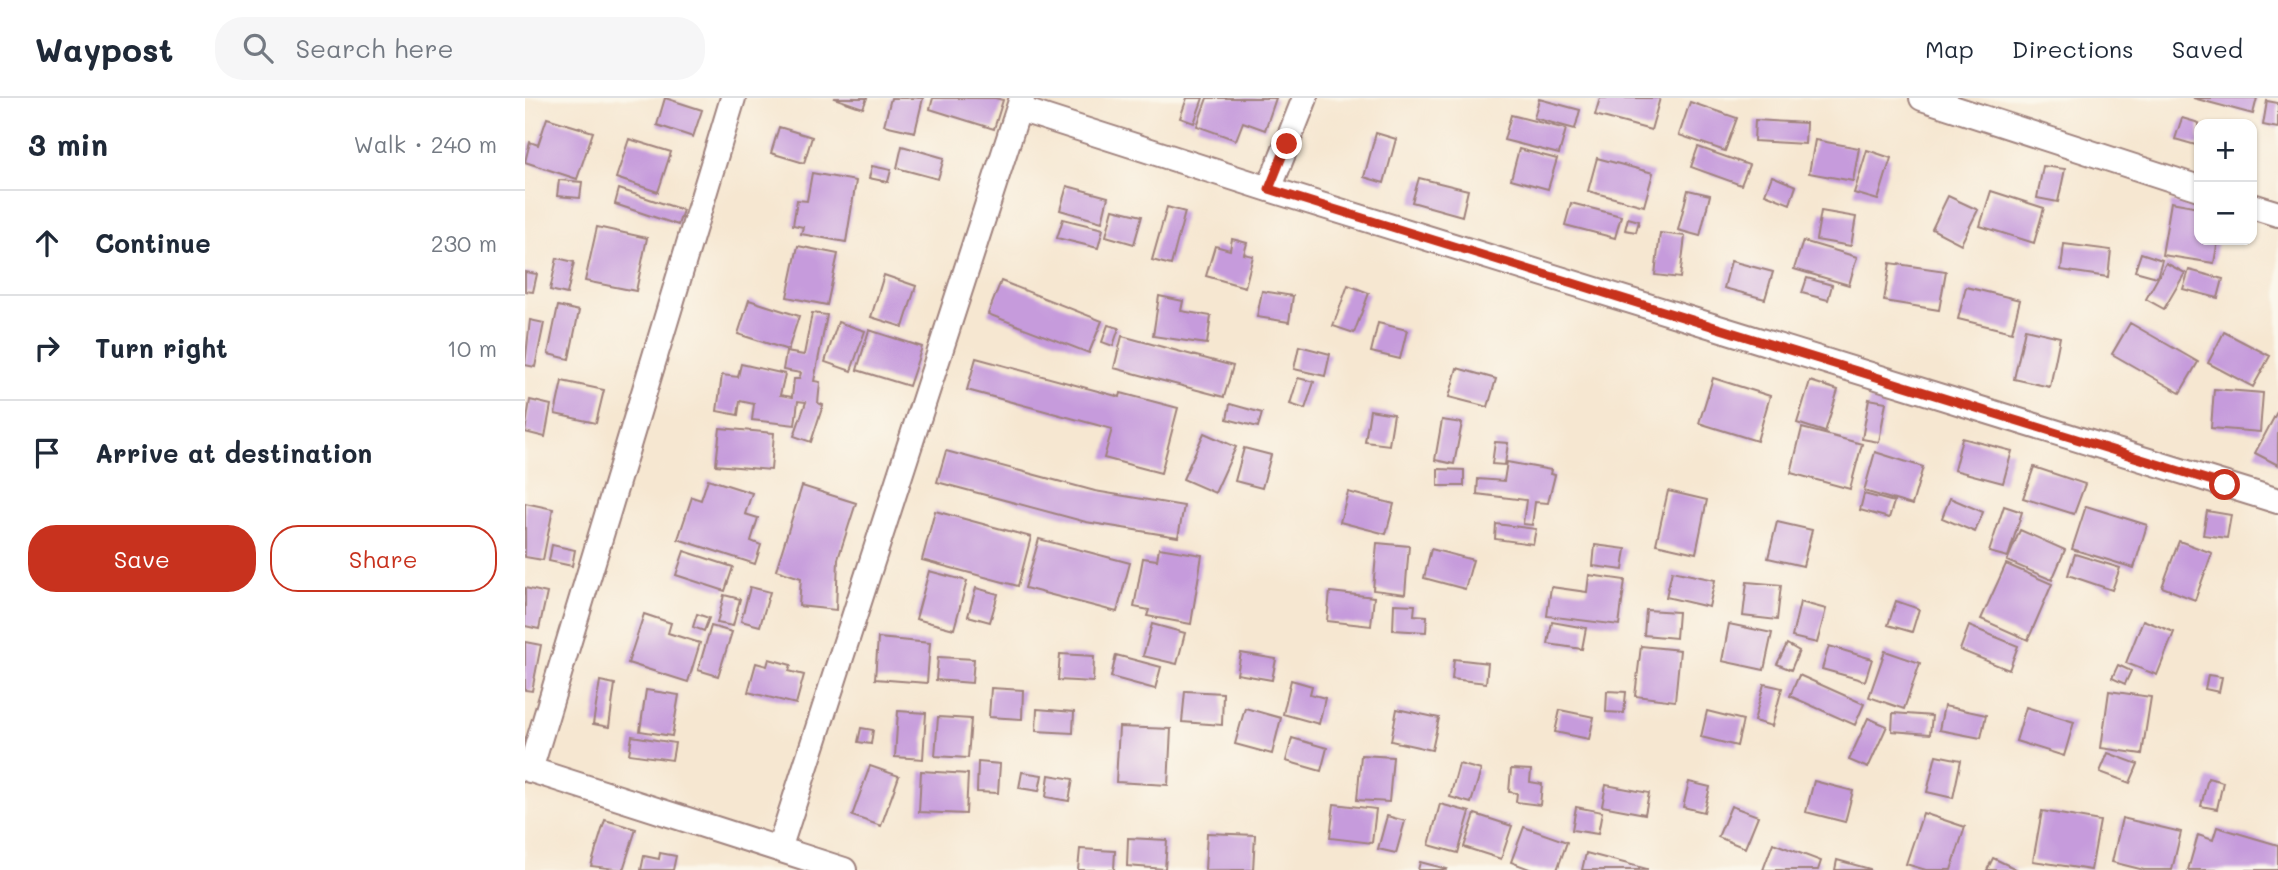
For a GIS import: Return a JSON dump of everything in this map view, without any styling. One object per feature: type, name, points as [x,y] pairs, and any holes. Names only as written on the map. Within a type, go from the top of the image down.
[{"type":"street","points":[[733,98],[528,769],[844,870]]},
{"type":"street","points":[[1269,189],[1304,98]]},
{"type":"street","points":[[1922,98],[2194,186]]},
{"type":"street","points":[[779,849],[1021,103],[1269,189],[2278,501]]},
{"type":"street","points":[[2257,208],[2278,214]]},
{"type":"building","points":[[665,98],[702,110],[693,137],[657,125]]},
{"type":"building","points":[[834,98],[867,98],[863,108]]},
{"type":"building","points":[[891,98],[923,98],[915,132],[884,125]]},
{"type":"building","points":[[933,98],[1003,100],[994,129],[930,109]]},
{"type":"building","points":[[1187,98],[1203,98],[1194,123],[1180,118]]},
{"type":"building","points":[[1207,98],[1276,98],[1265,130],[1243,122],[1236,140],[1197,126]]},
{"type":"building","points":[[1600,98],[1660,98],[1651,130],[1595,115]]},
{"type":"building","points":[[2193,98],[2257,98],[2253,114]]},
{"type":"building","points":[[1539,99],[1580,110],[1575,129],[1534,118]]},
{"type":"building","points":[[2267,101],[2278,103],[2278,128],[2263,125]]},
{"type":"building","points":[[1690,102],[1737,118],[1725,151],[1679,135]]},
{"type":"building","points":[[1511,115],[1566,129],[1559,154],[1504,140]]},
{"type":"building","points":[[547,118],[593,132],[577,179],[525,162],[530,142],[538,145]]},
{"type":"building","points":[[2182,118],[2194,122],[2194,145],[2175,139]]},
{"type":"building","points":[[1755,120],[1806,123],[1805,144],[1754,141]]},
{"type":"building","points":[[779,127],[812,137],[804,163],[771,153]]},
{"type":"building","points":[[1376,133],[1396,139],[1384,183],[1364,177]]},
{"type":"building","points":[[629,139],[671,152],[658,192],[616,178]]},
{"type":"building","points":[[1815,140],[1859,148],[1853,181],[1809,173]]},
{"type":"building","points":[[902,146],[944,158],[938,179],[897,168]]},
{"type":"building","points":[[1698,147],[1749,165],[1741,185],[1691,167]]},
{"type":"building","points":[[1519,149],[1557,159],[1548,189],[1511,179]]},
{"type":"building","points":[[1867,150],[1891,158],[1878,200],[1854,193]]},
{"type":"building","points":[[1597,158],[1653,173],[1644,206],[1588,191]]},
{"type":"building","points":[[872,166],[891,170],[888,182],[869,178]]},
{"type":"building","points":[[2043,166],[2065,169],[2058,202],[2037,198]]},
{"type":"building","points":[[812,173],[856,181],[846,242],[801,234],[803,227],[793,225],[797,200],[807,201]]},
{"type":"building","points":[[1772,176],[1796,186],[1790,204],[1765,194]]},
{"type":"building","points":[[1419,178],[1468,190],[1462,216],[1412,202]]},
{"type":"building","points":[[559,180],[582,182],[580,198],[557,196]]},
{"type":"building","points":[[1067,186],[1108,197],[1102,222],[1060,210]]},
{"type":"building","points":[[619,189],[683,210],[678,225],[615,204]]},
{"type":"building","points":[[1688,190],[1710,195],[1700,236],[1678,230]]},
{"type":"building","points":[[1991,191],[2044,208],[2034,243],[1980,226]]},
{"type":"building","points":[[1948,196],[1978,210],[1961,244],[1932,229]]},
{"type":"building","points":[[2171,202],[2194,206],[2194,245],[2217,245],[2214,263],[2162,255]]},
{"type":"building","points":[[1571,203],[1621,216],[1615,238],[1565,225]]},
{"type":"building","points":[[1167,207],[1185,212],[1171,265],[1152,260]]},
{"type":"building","points":[[1113,209],[1142,216],[1134,244],[1106,236]]},
{"type":"building","points":[[1821,211],[1856,217],[1851,246],[1816,240]]},
{"type":"building","points":[[1628,218],[1639,221],[1636,232],[1625,230]]},
{"type":"building","points":[[1063,219],[1103,229],[1098,248],[1057,238]]},
{"type":"building","points":[[597,227],[647,238],[636,291],[585,281]]},
{"type":"building","points":[[1660,233],[1685,236],[1680,278],[1655,275]]},
{"type":"building","points":[[1232,239],[1247,243],[1244,254],[1253,256],[1245,287],[1206,276],[1215,246],[1230,250]]},
{"type":"building","points":[[1803,241],[1857,257],[1849,285],[1794,269]]},
{"type":"building","points":[[2064,244],[2111,250],[2108,277],[2061,270]]},
{"type":"building","points":[[798,246],[838,254],[827,305],[787,297]]},
{"type":"building","points":[[2141,253],[2162,260],[2157,277],[2135,271]]},
{"type":"building","points":[[557,258],[574,262],[567,294],[550,290]]},
{"type":"building","points":[[1731,261],[1773,272],[1765,299],[1724,288]]},
{"type":"building","points":[[1890,263],[1946,271],[1939,310],[1884,301]]},
{"type":"building","points":[[2166,263],[2185,273],[2164,309],[2146,299]]},
{"type":"building","points":[[2189,270],[2223,279],[2218,298],[2183,289]]},
{"type":"building","points":[[525,272],[537,274],[533,292],[525,291]]},
{"type":"building","points":[[884,275],[916,286],[903,327],[871,317]]},
{"type":"building","points":[[1807,278],[1832,285],[1828,300],[1802,293]]},
{"type":"building","points":[[1001,281],[1102,321],[1089,353],[988,314]]},
{"type":"building","points":[[1348,285],[1369,293],[1354,333],[1333,326]]},
{"type":"building","points":[[1966,287],[2020,300],[2012,332],[1958,319]]},
{"type":"building","points":[[1262,291],[1293,296],[1289,322],[1257,317]]},
{"type":"building","points":[[1159,296],[1183,301],[1181,311],[1211,316],[1207,344],[1153,336]]},
{"type":"building","points":[[749,300],[799,316],[788,350],[738,334]]},
{"type":"building","points":[[558,306],[579,311],[569,359],[548,354]]},
{"type":"building","points":[[812,313],[827,315],[814,381],[820,382],[818,403],[823,405],[811,442],[794,436],[806,402],[798,401],[795,425],[752,420],[754,404],[740,401],[738,415],[717,411],[722,375],[738,377],[741,364],[785,374],[780,395],[792,397],[794,379],[799,379],[801,373],[783,370],[786,352],[804,355]]},
{"type":"building","points":[[530,320],[544,323],[535,367],[525,365]]},
{"type":"building","points":[[838,322],[865,331],[851,371],[825,362]]},
{"type":"building","points":[[1378,323],[1407,330],[1400,359],[1371,352]]},
{"type":"building","points":[[2130,323],[2198,362],[2180,393],[2112,354]]},
{"type":"building","points":[[1108,325],[1119,328],[1113,346],[1102,342]]},
{"type":"building","points":[[2025,329],[2060,337],[2050,387],[2014,379]]},
{"type":"building","points":[[869,330],[922,347],[909,386],[857,370]]},
{"type":"building","points":[[2224,332],[2270,356],[2253,387],[2208,363]]},
{"type":"building","points":[[1122,336],[1233,366],[1224,397],[1114,368]]},
{"type":"building","points":[[1299,346],[1330,354],[1325,376],[1294,369]]},
{"type":"building","points":[[976,358],[1120,397],[1121,393],[1178,408],[1161,473],[1104,458],[1112,429],[967,390]]},
{"type":"building","points":[[1457,368],[1496,379],[1488,407],[1449,397]]},
{"type":"building","points":[[1298,378],[1314,382],[1305,409],[1290,404]]},
{"type":"building","points":[[1713,378],[1770,396],[1757,441],[1699,423]]},
{"type":"building","points":[[562,381],[604,390],[596,423],[555,414]]},
{"type":"building","points":[[1810,381],[1838,390],[1825,432],[1797,423]]},
{"type":"building","points":[[2214,389],[2263,393],[2260,432],[2211,428]]},
{"type":"building","points":[[1869,399],[1886,402],[1879,442],[1862,439]]},
{"type":"building","points":[[530,400],[551,405],[545,437],[525,432]]},
{"type":"building","points":[[1230,404],[1262,413],[1258,427],[1227,419]]},
{"type":"building","points":[[1370,410],[1394,414],[1389,445],[1365,442]]},
{"type":"building","points":[[2278,410],[2278,465],[2255,453]]},
{"type":"building","points":[[1442,420],[1462,423],[1454,464],[1435,460]]},
{"type":"building","points":[[720,428],[774,433],[771,470],[716,465]]},
{"type":"building","points":[[1802,428],[1862,444],[1850,489],[1791,473]]},
{"type":"building","points":[[1204,433],[1236,447],[1215,493],[1183,479]]},
{"type":"building","points":[[1962,438],[2012,451],[2003,483],[1954,470]]},
{"type":"building","points":[[1495,442],[1508,443],[1505,465],[1492,464]]},
{"type":"building","points":[[1244,448],[1271,455],[1262,488],[1235,481]]},
{"type":"building","points":[[946,451],[1095,491],[1184,506],[1178,537],[1086,522],[937,482]]},
{"type":"building","points":[[1875,452],[1923,467],[1912,505],[1864,491]]},
{"type":"building","points":[[1507,462],[1551,470],[1550,474],[1555,475],[1548,503],[1535,502],[1532,525],[1523,524],[1526,500],[1477,494],[1478,479],[1504,481]]},
{"type":"building","points":[[2034,467],[2085,484],[2074,514],[2023,498]]},
{"type":"building","points":[[1438,469],[1464,470],[1464,486],[1438,486]]},
{"type":"building","points":[[708,479],[752,493],[745,514],[758,518],[751,541],[761,545],[755,564],[678,539],[692,497],[701,500]]},
{"type":"building","points":[[802,486],[856,503],[838,559],[836,610],[799,606],[801,578],[776,570]]},
{"type":"building","points":[[1668,491],[1707,500],[1696,553],[1656,544]]},
{"type":"building","points":[[1348,492],[1394,504],[1386,534],[1340,522]]},
{"type":"building","points":[[1864,494],[1894,502],[1889,518],[1860,510]]},
{"type":"building","points":[[1950,498],[1983,512],[1975,532],[1942,518]]},
{"type":"building","points":[[525,503],[553,509],[543,560],[525,557]]},
{"type":"building","points":[[2004,506],[2022,512],[2008,557],[1989,552]]},
{"type":"building","points":[[2086,506],[2147,525],[2134,568],[2072,549]]},
{"type":"building","points":[[935,511],[1031,537],[1018,586],[922,560]]},
{"type":"building","points":[[2207,511],[2231,515],[2227,538],[2203,535]]},
{"type":"building","points":[[1777,522],[1812,530],[1803,566],[1768,558]]},
{"type":"building","points":[[1496,524],[1536,529],[1533,544],[1495,539]]},
{"type":"building","points":[[2020,530],[2065,550],[2052,580],[2007,561]]},
{"type":"building","points":[[1039,539],[1130,563],[1117,612],[1025,588]]},
{"type":"building","points":[[2179,541],[2212,553],[2195,600],[2162,587]]},
{"type":"building","points":[[1377,543],[1409,546],[1405,594],[1373,590]]},
{"type":"building","points":[[552,545],[575,550],[572,566],[549,561]]},
{"type":"building","points":[[1595,545],[1626,549],[1623,570],[1593,566]]},
{"type":"building","points":[[1159,548],[1202,555],[1191,624],[1147,616],[1149,610],[1134,607],[1143,558],[1157,560]]},
{"type":"building","points":[[1431,549],[1473,560],[1465,589],[1424,578]]},
{"type":"building","points":[[684,551],[733,567],[725,591],[676,575]]},
{"type":"building","points":[[2075,554],[2120,568],[2112,590],[2068,575]]},
{"type":"building","points":[[2006,564],[2052,584],[2028,640],[1981,619]]},
{"type":"building","points":[[929,571],[967,581],[954,629],[916,619]]},
{"type":"building","points":[[1672,571],[1715,580],[1709,607],[1666,597]]},
{"type":"building","points":[[1589,575],[1625,580],[1619,625],[1547,616],[1551,587],[1587,592]]},
{"type":"building","points":[[1747,582],[1781,585],[1777,620],[1743,616]]},
{"type":"building","points":[[750,587],[770,592],[760,626],[741,621]]},
{"type":"building","points":[[525,588],[547,593],[539,629],[525,626]]},
{"type":"building","points":[[976,588],[998,594],[990,622],[968,616]]},
{"type":"building","points":[[1330,592],[1374,597],[1371,626],[1327,621]]},
{"type":"building","points":[[724,595],[740,599],[733,626],[717,623]]},
{"type":"building","points":[[1896,601],[1919,609],[1912,632],[1888,625]]},
{"type":"building","points":[[1800,602],[1826,609],[1817,643],[1792,637]]},
{"type":"building","points":[[1394,604],[1415,605],[1414,615],[1427,616],[1426,632],[1393,630]]},
{"type":"building","points":[[1646,610],[1678,612],[1676,638],[1644,635]]},
{"type":"building","points":[[644,614],[671,623],[668,633],[700,643],[688,682],[628,663]]},
{"type":"building","points":[[697,614],[709,618],[704,631],[693,627]]},
{"type":"building","points":[[2143,620],[2174,632],[2157,675],[2126,663]]},
{"type":"building","points":[[1552,622],[1586,628],[1582,649],[1548,644]]},
{"type":"building","points":[[1152,624],[1185,633],[1177,664],[1143,656]]},
{"type":"building","points":[[1729,624],[1772,633],[1764,670],[1722,661]]},
{"type":"building","points":[[711,626],[732,632],[718,676],[698,670]]},
{"type":"building","points":[[1969,626],[2018,646],[2009,670],[1960,650]]},
{"type":"building","points":[[878,638],[930,643],[927,683],[875,679]]},
{"type":"building","points":[[525,642],[541,645],[532,691],[525,690]]},
{"type":"building","points":[[1787,644],[1799,651],[1791,670],[1777,664]]},
{"type":"building","points":[[1641,646],[1680,650],[1675,701],[1635,696]]},
{"type":"building","points":[[1829,646],[1872,659],[1865,681],[1822,669]]},
{"type":"building","points":[[1885,651],[1920,663],[1904,709],[1869,697]]},
{"type":"building","points":[[1241,653],[1276,659],[1272,680],[1237,674]]},
{"type":"building","points":[[1060,654],[1094,656],[1093,682],[1058,680]]},
{"type":"building","points":[[1116,655],[1161,667],[1155,689],[1111,677]]},
{"type":"building","points":[[938,657],[974,659],[972,683],[936,680]]},
{"type":"building","points":[[769,659],[791,665],[789,671],[804,675],[796,704],[748,692],[756,663],[767,666]]},
{"type":"building","points":[[1454,659],[1488,663],[1486,683],[1452,679]]},
{"type":"building","points":[[2118,665],[2131,671],[2125,684],[2112,678]]},
{"type":"building","points":[[1799,675],[1864,704],[1855,725],[1790,696]]},
{"type":"building","points":[[2208,675],[2222,677],[2219,692],[2205,689]]},
{"type":"building","points":[[1291,680],[1312,686],[1310,694],[1325,698],[1319,724],[1283,714]]},
{"type":"building","points":[[600,681],[615,684],[609,727],[593,724]]},
{"type":"building","points":[[1764,684],[1782,688],[1772,726],[1754,721]]},
{"type":"building","points":[[991,688],[1023,690],[1022,719],[989,717]]},
{"type":"building","points":[[646,690],[679,695],[672,736],[640,731]]},
{"type":"building","points":[[1185,691],[1223,693],[1222,725],[1182,722]]},
{"type":"building","points":[[1607,691],[1626,692],[1624,713],[1606,712]]},
{"type":"building","points":[[2109,691],[2151,697],[2142,754],[2101,748]]},
{"type":"building","points":[[1944,706],[1986,715],[1981,738],[1939,730]]},
{"type":"building","points":[[2026,707],[2074,722],[2064,756],[2016,741]]},
{"type":"building","points":[[1245,708],[1281,718],[1272,754],[1235,744]]},
{"type":"building","points":[[1037,709],[1074,712],[1073,733],[1036,731]]},
{"type":"building","points":[[1397,709],[1439,718],[1432,750],[1391,741]]},
{"type":"building","points":[[1560,710],[1594,717],[1589,739],[1555,732]]},
{"type":"building","points":[[898,711],[926,713],[923,759],[895,757]]},
{"type":"building","points":[[1707,711],[1743,720],[1737,746],[1701,737]]},
{"type":"building","points":[[1893,713],[1932,716],[1930,734],[1892,731]]},
{"type":"building","points":[[938,717],[971,719],[968,758],[935,756]]},
{"type":"building","points":[[1868,718],[1887,726],[1868,768],[1849,760]]},
{"type":"building","points":[[1119,727],[1171,729],[1168,785],[1116,782]]},
{"type":"building","points":[[861,728],[873,730],[871,744],[858,742]]},
{"type":"building","points":[[632,736],[675,743],[672,760],[629,754]]},
{"type":"building","points":[[1292,738],[1327,748],[1321,771],[1286,761]]},
{"type":"building","points":[[2108,753],[2138,764],[2130,783],[2100,772]]},
{"type":"building","points":[[1361,755],[1393,757],[1389,802],[1357,800]]},
{"type":"building","points":[[1936,755],[1961,760],[1953,798],[1927,792]]},
{"type":"building","points":[[978,762],[1000,764],[998,793],[977,792]]},
{"type":"building","points":[[1459,764],[1481,770],[1471,803],[1450,797]]},
{"type":"building","points":[[870,766],[899,776],[881,826],[852,816]]},
{"type":"building","points":[[1511,769],[1531,770],[1530,782],[1542,784],[1540,805],[1516,802],[1517,793],[1509,792]]},
{"type":"building","points":[[921,771],[968,774],[966,814],[919,812]]},
{"type":"building","points":[[1022,772],[1042,775],[1039,791],[1019,788]]},
{"type":"building","points":[[1049,775],[1073,779],[1069,801],[1046,797]]},
{"type":"building","points":[[2208,778],[2223,782],[2217,809],[2201,806]]},
{"type":"building","points":[[1814,781],[1853,791],[1845,822],[1806,812]]},
{"type":"building","points":[[1689,782],[1710,787],[1704,812],[1683,807]]},
{"type":"building","points":[[1606,785],[1649,793],[1645,814],[1602,806]]},
{"type":"building","points":[[1334,804],[1376,809],[1372,843],[1330,838]]},
{"type":"building","points":[[1440,804],[1470,812],[1458,853],[1429,845]]},
{"type":"building","points":[[1731,806],[1758,816],[1745,848],[1718,837]]},
{"type":"building","points":[[1576,807],[1602,812],[1598,834],[1572,830]]},
{"type":"building","points":[[2042,811],[2100,821],[2091,870],[2033,861]]},
{"type":"building","points":[[1923,813],[1965,827],[1951,870],[1926,870],[1906,864]]},
{"type":"building","points":[[1475,814],[1512,826],[1501,859],[1464,847]]},
{"type":"building","points":[[1387,816],[1405,821],[1396,853],[1378,849]]},
{"type":"building","points":[[2122,818],[2181,832],[2172,870],[2144,870],[2112,862]]},
{"type":"building","points":[[605,820],[636,829],[623,870],[591,866]]},
{"type":"building","points":[[1524,827],[1567,842],[1557,870],[1532,870],[1511,862]]},
{"type":"building","points":[[2217,827],[2278,845],[2278,870],[2188,870],[2198,835],[2213,840]]},
{"type":"building","points":[[1207,833],[1255,835],[1253,870],[1205,870]]},
{"type":"building","points":[[1128,838],[1167,840],[1165,869],[1127,866]]},
{"type":"building","points":[[1773,843],[1821,861],[1818,870],[1763,870]]},
{"type":"building","points":[[1080,849],[1115,851],[1114,870],[1078,870]]},
{"type":"building","points":[[660,853],[676,856],[673,870],[641,870],[644,856],[659,859]]},
{"type":"building","points":[[1586,853],[1647,869],[1647,870],[1582,870]]},
{"type":"building","points":[[1993,858],[2018,870],[1987,870]]},
{"type":"building","points":[[1837,860],[1870,869],[1870,870],[1835,870]]},
{"type":"building","points":[[1420,862],[1447,869],[1418,870]]},
{"type":"route","points":[[1287,144],[1269,189],[2225,485]]}]
